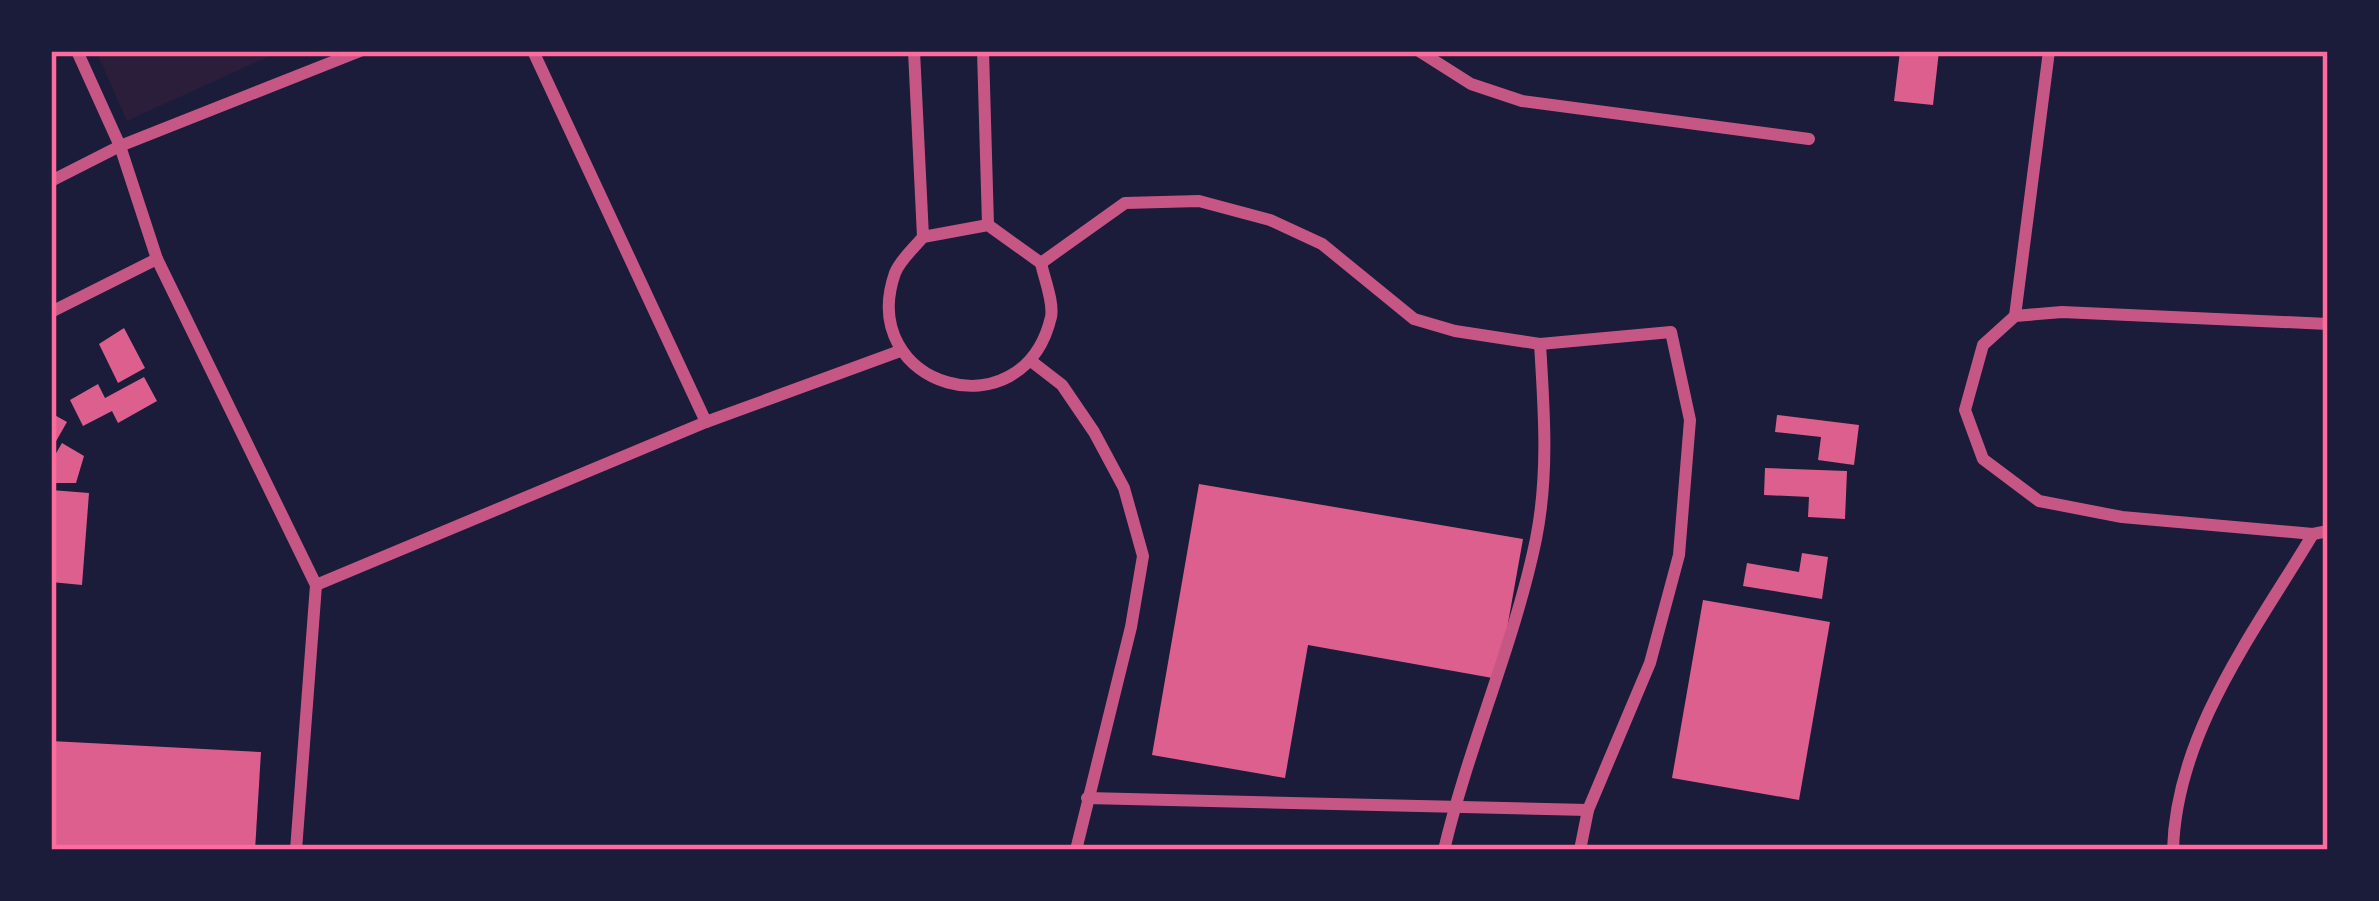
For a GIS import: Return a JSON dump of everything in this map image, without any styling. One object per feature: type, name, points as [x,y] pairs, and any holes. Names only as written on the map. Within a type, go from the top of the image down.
[{"type":"street","points":[[77,51],[120,146],[157,259],[316,585],[296,850]]},
{"type":"street","points":[[51,182],[120,146],[360,51]]},
{"type":"street","points":[[533,51],[706,422]]},
{"type":"street","points":[[914,51],[923,237]]},
{"type":"street","points":[[983,51],[988,225]]},
{"type":"street","points":[[1419,51],[1471,84],[1522,101],[1809,139]]},
{"type":"street","points":[[2015,316],[2049,51]]},
{"type":"street","points":[[1041,263],[1125,203],[1199,201],[1270,220],[1322,244],[1414,319],[1455,332],[1540,344],[1671,332],[1690,421],[1679,555],[1650,663],[1588,810],[1580,850]]},
{"type":"street","points":[[988,225],[1041,263],[1052,314],[1031,361],[988,387],[938,382],[900,350],[887,310],[896,269],[923,237],[988,225]]},
{"type":"street","points":[[51,312],[157,259]]},
{"type":"street","points":[[2328,324],[2062,312],[2015,316],[1983,345],[1965,410],[1983,459],[2039,501],[2122,517],[2313,534],[2328,531]]},
{"type":"street","points":[[1444,850],[1512,638],[1537,535],[1546,447],[1540,344]]},
{"type":"street","points":[[316,585],[706,422],[900,350]]},
{"type":"street","points":[[1031,361],[1062,385],[1094,432],[1124,488],[1143,556],[1131,627],[1076,850]]},
{"type":"street","points":[[2173,850],[2174,806],[2210,706],[2313,534]]},
{"type":"street","points":[[1087,798],[1588,810]]},
{"type":"shaded area","points":[[96,51],[281,51],[127,121]]},
{"type":"building","points":[[1900,51],[1939,51],[1933,105],[1894,101]]},
{"type":"building","points":[[124,328],[145,368],[118,383],[99,344]]},
{"type":"building","points":[[144,377],[157,401],[118,423],[112,411],[83,426],[70,400],[98,384],[105,398]]},
{"type":"building","points":[[51,413],[67,422],[51,450]]},
{"type":"building","points":[[1777,415],[1859,425],[1854,465],[1818,460],[1821,437],[1775,432]]},
{"type":"building","points":[[62,443],[84,456],[76,483],[51,483],[51,462]]},
{"type":"building","points":[[1765,468],[1847,471],[1845,519],[1808,517],[1809,497],[1764,495]]},
{"type":"building","points":[[1199,484],[1523,539],[1498,679],[1308,645],[1285,778],[1152,755]]},
{"type":"building","points":[[51,490],[89,493],[82,585],[51,582]]},
{"type":"building","points":[[1802,553],[1828,557],[1822,599],[1743,586],[1747,563],[1799,572]]},
{"type":"building","points":[[1703,600],[1830,622],[1799,800],[1672,778]]},
{"type":"building","points":[[51,741],[261,752],[255,850],[51,850]]}]
